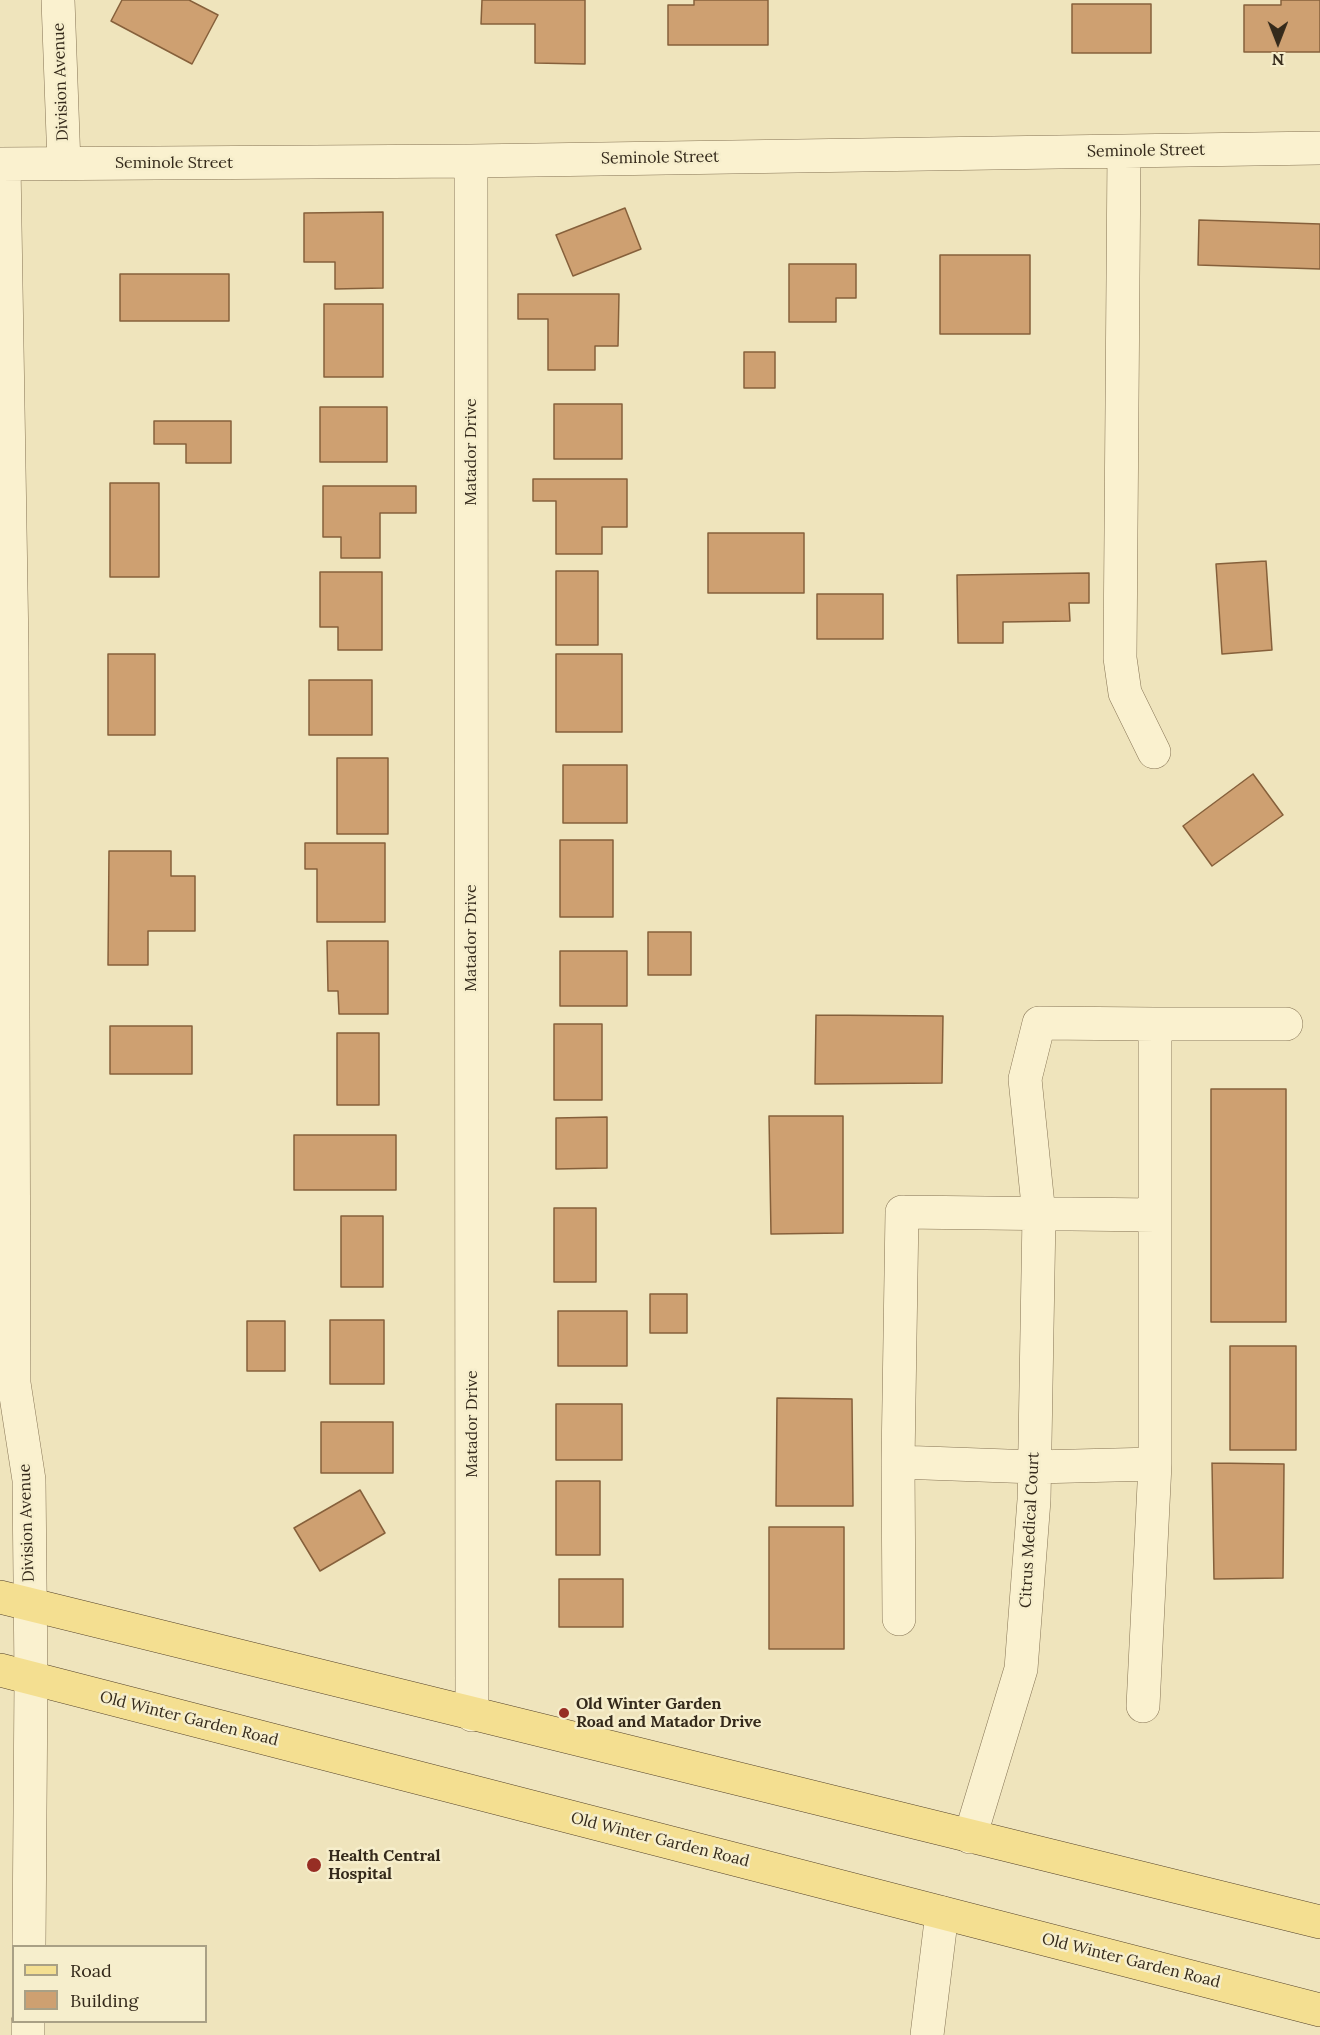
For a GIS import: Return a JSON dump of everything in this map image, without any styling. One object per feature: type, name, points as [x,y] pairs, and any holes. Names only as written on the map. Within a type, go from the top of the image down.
[{"type":"main road","points":[[15,1601],[1320,1923]]},
{"type":"main road","name":"Old Winter Garden Road","points":[[0,1671],[1320,2010]]},
{"type":"street","name":"Division Avenue","points":[[58,0],[64,164]]},
{"type":"street","name":"Seminole Street","points":[[2,164],[471,161],[1320,148]]},
{"type":"street","points":[[1124,151],[1120,658],[1125,693],[1154,752]]},
{"type":"street","name":"Matador Drive","points":[[471,161],[472,1715]]},
{"type":"street","name":"Division Avenue","points":[[2,164],[6,649],[6,1164],[14,1383],[29,1480],[15,1601],[31,1678],[29,1945]]},
{"type":"street","name":"Citrus Medical Court","points":[[970,1837],[1021,1669],[1035,1467],[1039,1215],[1025,1078],[1039,1023],[1155,1024]]},
{"type":"street","points":[[1143,1706],[1155,1464],[1155,1024],[1286,1024]]},
{"type":"street","points":[[899,1619],[898,1462],[902,1212],[1155,1215]]},
{"type":"street","points":[[898,1462],[1035,1467],[1155,1464]]},
{"type":"street","points":[[927,2035],[942,1913]]},
{"type":"building","points":[[122,0],[189,0],[218,15],[192,64],[111,21]]},
{"type":"building","points":[[482,0],[585,0],[585,64],[535,63],[535,24],[481,24]]},
{"type":"building","points":[[694,0],[768,0],[768,45],[668,45],[668,5],[694,5]]},
{"type":"building","points":[[1281,0],[1320,0],[1320,52],[1244,52],[1244,5],[1281,5]]},
{"type":"building","points":[[1072,4],[1151,4],[1151,53],[1072,53]]},
{"type":"building","points":[[625,208],[641,249],[573,276],[556,235]]},
{"type":"building","points":[[383,212],[383,288],[335,289],[335,262],[304,262],[304,213]]},
{"type":"building","points":[[1199,220],[1320,224],[1320,269],[1198,265]]},
{"type":"building","points":[[940,255],[1030,255],[1030,334],[940,334]]},
{"type":"building","points":[[789,264],[856,264],[856,298],[836,298],[836,322],[789,322]]},
{"type":"building","points":[[120,274],[229,274],[229,321],[120,321]]},
{"type":"building","points":[[518,294],[619,294],[618,346],[595,346],[595,370],[548,370],[548,319],[518,319]]},
{"type":"building","points":[[324,304],[383,304],[383,377],[324,377]]},
{"type":"building","points":[[744,352],[775,352],[775,388],[744,388]]},
{"type":"building","points":[[554,404],[622,404],[622,459],[554,459]]},
{"type":"building","points":[[320,407],[387,407],[387,462],[320,462]]},
{"type":"building","points":[[154,421],[231,421],[231,463],[186,463],[186,444],[154,444]]},
{"type":"building","points":[[533,479],[627,479],[627,527],[602,527],[602,554],[556,554],[556,501],[533,501]]},
{"type":"building","points":[[110,483],[159,483],[159,577],[110,577]]},
{"type":"building","points":[[323,486],[416,486],[416,513],[380,513],[380,558],[341,558],[341,537],[323,537]]},
{"type":"building","points":[[708,533],[804,533],[804,593],[708,593]]},
{"type":"building","points":[[1266,561],[1272,650],[1222,654],[1216,564]]},
{"type":"building","points":[[556,571],[598,571],[598,645],[556,645]]},
{"type":"building","points":[[320,572],[382,572],[382,650],[338,650],[338,627],[320,627]]},
{"type":"building","points":[[1089,573],[1089,603],[1069,603],[1070,621],[1003,622],[1003,643],[958,643],[957,575]]},
{"type":"building","points":[[817,594],[883,594],[883,639],[817,639]]},
{"type":"building","points":[[108,654],[155,654],[155,735],[108,735]]},
{"type":"building","points":[[556,654],[622,654],[622,732],[556,732]]},
{"type":"building","points":[[309,680],[372,680],[372,735],[309,735]]},
{"type":"building","points":[[337,758],[388,758],[388,834],[337,834]]},
{"type":"building","points":[[563,765],[627,765],[627,823],[563,823]]},
{"type":"building","points":[[1253,774],[1283,815],[1212,866],[1183,826]]},
{"type":"building","points":[[560,840],[613,840],[613,917],[560,917]]},
{"type":"building","points":[[305,843],[385,843],[385,922],[317,922],[317,869],[305,869]]},
{"type":"building","points":[[109,851],[171,851],[171,876],[195,876],[195,931],[148,931],[148,965],[108,965]]},
{"type":"building","points":[[648,932],[691,932],[691,975],[648,975]]},
{"type":"building","points":[[327,941],[388,941],[388,1014],[339,1014],[338,991],[328,991]]},
{"type":"building","points":[[560,951],[627,951],[627,1006],[560,1006]]},
{"type":"building","points":[[816,1015],[943,1016],[942,1083],[815,1084]]},
{"type":"building","points":[[554,1024],[602,1024],[602,1100],[554,1100]]},
{"type":"building","points":[[110,1026],[192,1026],[192,1074],[110,1074]]},
{"type":"building","points":[[337,1033],[379,1033],[379,1105],[337,1105]]},
{"type":"building","points":[[1211,1089],[1286,1089],[1286,1322],[1211,1322]]},
{"type":"building","points":[[769,1116],[843,1116],[843,1233],[771,1234]]},
{"type":"building","points":[[607,1117],[607,1168],[556,1169],[556,1118]]},
{"type":"building","points":[[294,1135],[396,1135],[396,1190],[294,1190]]},
{"type":"building","points":[[554,1208],[596,1208],[596,1282],[554,1282]]},
{"type":"building","points":[[341,1216],[383,1216],[383,1287],[341,1287]]},
{"type":"building","points":[[650,1294],[687,1294],[687,1333],[650,1333]]},
{"type":"building","points":[[558,1311],[627,1311],[627,1366],[558,1366]]},
{"type":"building","points":[[330,1320],[384,1320],[384,1384],[330,1384]]},
{"type":"building","points":[[247,1321],[285,1321],[285,1371],[247,1371]]},
{"type":"building","points":[[1230,1346],[1296,1346],[1296,1450],[1230,1450]]},
{"type":"building","points":[[777,1398],[852,1399],[853,1506],[776,1506]]},
{"type":"building","points":[[556,1404],[622,1404],[622,1460],[556,1460]]},
{"type":"building","points":[[321,1422],[393,1422],[393,1473],[321,1473]]},
{"type":"building","points":[[1212,1463],[1284,1464],[1283,1578],[1214,1579]]},
{"type":"building","points":[[556,1481],[600,1481],[600,1555],[556,1555]]},
{"type":"building","points":[[360,1490],[385,1533],[320,1571],[294,1528]]},
{"type":"building","points":[[769,1527],[844,1527],[844,1649],[769,1649]]},
{"type":"building","points":[[559,1579],[623,1579],[623,1627],[559,1627]]},
{"type":"place","name":"Old Winter Garden Road and Matador Drive","points":[[564,1713]]},
{"type":"place","name":"Health Central Hospital","points":[[314,1865]]}]
